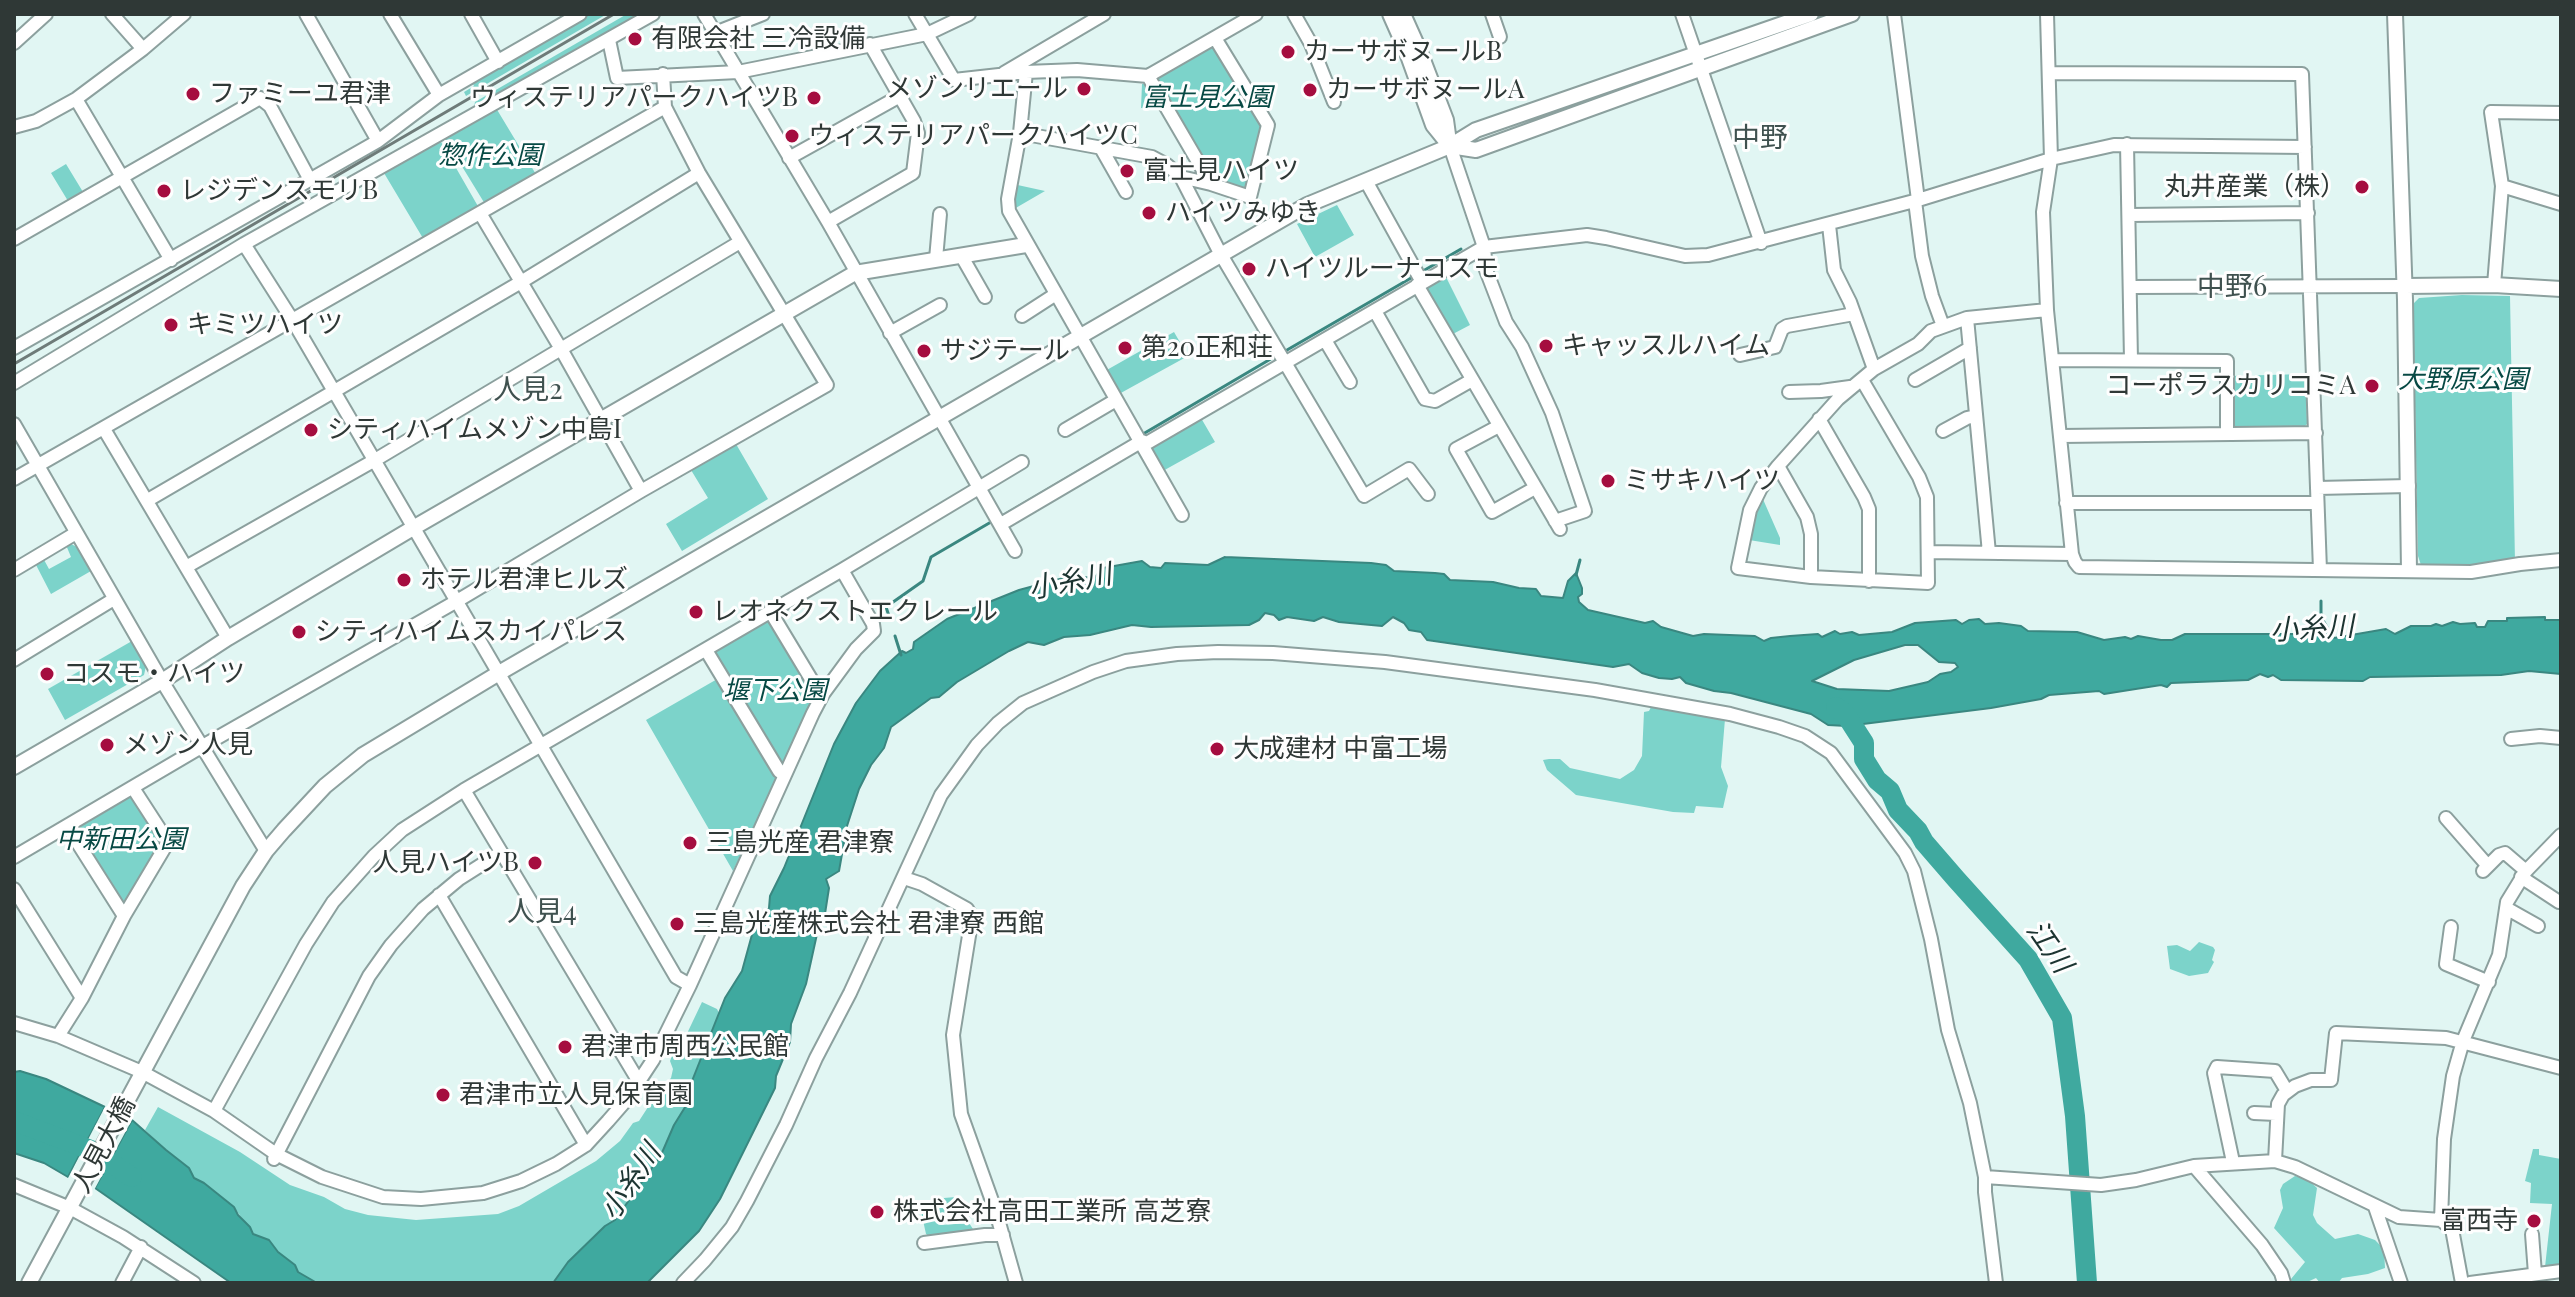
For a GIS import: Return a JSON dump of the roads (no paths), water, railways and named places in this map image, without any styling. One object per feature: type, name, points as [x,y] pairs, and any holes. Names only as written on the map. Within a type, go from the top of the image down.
[{"type":"street","points":[[14,43],[46,14]]},
{"type":"street","points":[[112,14],[143,49]]},
{"type":"street","points":[[14,127],[36,121],[76,99],[184,14]]},
{"type":"street","points":[[306,14],[378,141]]},
{"type":"street","points":[[390,14],[439,95]]},
{"type":"street","points":[[471,14],[498,62]]},
{"type":"street","points":[[14,348],[378,141],[439,95],[580,14]]},
{"type":"street","points":[[14,383],[244,244],[653,14]]},
{"type":"street","points":[[704,14],[828,222],[1015,551]]},
{"type":"street","points":[[715,33],[763,14]]},
{"type":"street","points":[[915,14],[954,80],[1077,70],[1148,76],[1256,14]]},
{"type":"street","points":[[609,40],[617,78],[738,72],[927,34],[969,14]]},
{"type":"street","points":[[1002,74],[1104,14]]},
{"type":"street","points":[[1294,14],[1311,44],[1334,102]]},
{"type":"street","points":[[1390,14],[1433,125],[1450,146]]},
{"type":"street","points":[[1366,181],[1472,380],[1558,525],[1585,511],[1552,413],[1522,347],[1506,322],[1486,270],[1484,247],[1450,146],[1446,120],[1403,14]]},
{"type":"street","points":[[1492,14],[1500,37]]},
{"type":"street","points":[[1682,14],[1761,243]]},
{"type":"street","points":[[1699,63],[1811,14]]},
{"type":"street","points":[[1699,63],[1852,14]]},
{"type":"street","points":[[1894,14],[1922,256],[1943,326]]},
{"type":"street","points":[[2047,14],[2051,159],[2043,212],[2047,310],[2072,554],[2079,567],[2471,572],[2561,560]]},
{"type":"street","points":[[2395,14],[2405,286],[2409,570]]},
{"type":"street","points":[[1181,177],[1250,197],[1268,125],[1215,38]]},
{"type":"street","points":[[828,222],[913,173],[918,133],[914,121],[870,44]]},
{"type":"street","name":"人見大橋","points":[[29,1283],[228,912],[266,851],[325,786],[363,755],[1307,205],[1450,146],[1476,130],[1699,63]]},
{"type":"street","points":[[1026,72],[1020,133],[1008,199],[1009,211],[1138,439],[1147,443],[1484,247],[1587,235],[1685,256],[1708,255],[1829,225],[2051,159],[2114,145],[2305,147]]},
{"type":"street","points":[[2050,73],[2302,74],[2320,570]]},
{"type":"street","points":[[14,857],[827,385],[699,173],[665,107],[663,74]]},
{"type":"street","points":[[1148,76],[1211,184]]},
{"type":"street","points":[[789,158],[900,96]]},
{"type":"street","points":[[14,239],[260,98],[270,106],[310,180]]},
{"type":"street","points":[[76,99],[171,260]]},
{"type":"street","points":[[14,479],[665,107]]},
{"type":"street","points":[[2494,285],[2502,186],[2491,112],[2561,113]]},
{"type":"street","points":[[1020,133],[1152,157],[1181,177],[1220,253],[1364,496],[1409,469],[1428,494]]},
{"type":"street","points":[[2127,144],[2131,360]]},
{"type":"street","points":[[1101,148],[1126,192]]},
{"type":"street","points":[[148,500],[521,282],[699,173]]},
{"type":"street","points":[[2502,186],[2561,204]]},
{"type":"street","points":[[480,213],[641,491]]},
{"type":"street","points":[[2129,215],[2308,213]]},
{"type":"street","points":[[936,259],[940,214]]},
{"type":"street","points":[[1829,225],[1834,270],[1874,369]]},
{"type":"street","points":[[186,567],[375,460],[740,242]]},
{"type":"street","points":[[244,244],[375,460],[676,977],[690,985]]},
{"type":"street","points":[[14,767],[413,528],[855,273],[1026,245]]},
{"type":"street","points":[[961,255],[985,297]]},
{"type":"street","points":[[2130,287],[2494,285],[2561,289]]},
{"type":"street","points":[[1022,316],[1056,294]]},
{"type":"street","points":[[890,333],[940,305]]},
{"type":"street","points":[[1857,383],[1927,497],[1928,583],[1811,577],[1738,568],[1750,510],[1761,488],[1819,419],[1857,383],[1874,369],[1918,344],[1931,331],[1943,326],[1967,318],[2047,310]]},
{"type":"street","points":[[1375,311],[1425,399],[1435,401],[1472,380]]},
{"type":"street","points":[[1740,355],[1775,347],[1782,329],[1787,326],[1854,314]]},
{"type":"street","points":[[1967,318],[1989,553]]},
{"type":"street","points":[[1325,340],[1350,382]]},
{"type":"street","points":[[1915,380],[1970,348]]},
{"type":"street","points":[[2052,360],[2227,361],[2227,433]]},
{"type":"street","points":[[1789,392],[1821,391],[1857,383]]},
{"type":"street","points":[[1065,430],[1116,400]]},
{"type":"street","points":[[1943,431],[1976,416]]},
{"type":"street","points":[[1819,419],[1869,509],[1869,581]]},
{"type":"street","points":[[14,424],[162,681],[266,851]]},
{"type":"street","points":[[1499,426],[1456,449],[1492,512],[1535,488]]},
{"type":"street","points":[[104,429],[228,638]]},
{"type":"street","points":[[2061,436],[2316,433]]},
{"type":"street","points":[[1142,441],[1182,515]]},
{"type":"street","points":[[1001,524],[1142,441]]},
{"type":"street","points":[[214,1111],[306,944],[333,902],[402,830],[464,790],[1022,462]]},
{"type":"street","points":[[1778,466],[1807,517],[1811,534],[1811,577]]},
{"type":"street","points":[[2317,488],[2409,486]]},
{"type":"street","points":[[2066,503],[2317,503]]},
{"type":"street","points":[[14,570],[76,533]]},
{"type":"street","points":[[1928,552],[2072,554]]},
{"type":"street","points":[[14,1023],[58,1036],[142,1072],[214,1111],[275,1156],[357,1190],[383,1197],[421,1199],[483,1193],[521,1181],[586,1145],[628,1098],[690,985],[823,694],[856,649],[874,631],[842,570]]},
{"type":"street","points":[[14,660],[114,599]]},
{"type":"street","points":[[770,611],[823,694]]},
{"type":"street","points":[[706,650],[784,775]]},
{"type":"street","points":[[683,1283],[732,1227],[747,1201],[850,993],[941,795],[964,760],[998,723],[1023,703],[1051,689],[1126,661],[1218,652],[1294,654],[1385,662],[1595,690],[1730,714],[1779,727],[1805,736],[1831,753],[1905,853],[1914,871],[1931,939],[1948,1030],[1970,1103],[1985,1177],[1996,1283]]},
{"type":"street","points":[[2511,739],[2540,736],[2561,738]]},
{"type":"street","points":[[58,1036],[168,842],[133,788]]},
{"type":"street","points":[[464,790],[639,1082]]},
{"type":"street","points":[[2446,818],[2485,869],[2505,853],[2523,874],[2559,902]]},
{"type":"street","points":[[67,826],[124,916]]},
{"type":"street","points":[[2441,1220],[2444,1139],[2453,1076],[2463,1041],[2499,955],[2506,908],[2523,874],[2560,840]]},
{"type":"street","points":[[275,1156],[369,976],[391,945],[439,895],[500,853]]},
{"type":"street","points":[[904,878],[922,884],[967,909],[972,917],[953,1035],[961,1114],[1003,1235],[1016,1283]]},
{"type":"street","points":[[14,889],[82,998]]},
{"type":"street","points":[[439,895],[586,1145]]},
{"type":"street","points":[[2506,908],[2538,926]]},
{"type":"street","points":[[2451,927],[2446,964],[2489,982]]},
{"type":"street","points":[[2275,1161],[2278,1104],[2287,1091],[2311,1080],[2331,1080],[2336,1033],[2446,1038],[2561,1068]]},
{"type":"street","points":[[2233,1162],[2214,1073],[2217,1067],[2275,1071],[2287,1091]]},
{"type":"street","points":[[2254,1113],[2276,1114]]},
{"type":"street","points":[[1985,1177],[2089,1185],[2136,1180],[2194,1166],[2275,1161],[2295,1167],[2399,1217],[2441,1220],[2452,1229],[2462,1283]]},
{"type":"street","points":[[2194,1166],[2262,1245],[2281,1273],[2284,1283]]},
{"type":"street","points":[[14,1185],[71,1206],[194,1283]]},
{"type":"street","points":[[2375,1207],[2401,1283]]},
{"type":"street","points":[[2532,1234],[2533,1277]]},
{"type":"street","points":[[924,1243],[1003,1235]]},
{"type":"street","points":[[122,1283],[141,1247]]},
{"type":"street","points":[[2470,1283],[2561,1271]]},
{"type":"water","points":[[1225,557],[1371,563],[1386,565],[1394,571],[1444,574],[1450,580],[1493,582],[1536,589],[1541,596],[1563,598],[1568,581],[1576,573],[1582,588],[1579,602],[1588,610],[1645,623],[1653,621],[1661,627],[1693,636],[1755,636],[1764,641],[1818,634],[1822,637],[1835,631],[1859,635],[1892,632],[1915,623],[1956,620],[1962,624],[1979,619],[1985,624],[2021,626],[2028,631],[2077,632],[2104,640],[2138,636],[2172,640],[2185,634],[2307,634],[2316,631],[2321,616],[2334,638],[2386,629],[2395,634],[2411,626],[2442,626],[2453,622],[2475,623],[2477,627],[2485,627],[2488,621],[2545,617],[2545,620],[2561,620],[2561,674],[2529,671],[2501,675],[2370,677],[2363,681],[2281,680],[2273,675],[2260,674],[2248,680],[2171,683],[2167,687],[2161,685],[2104,694],[2099,691],[2049,695],[1991,708],[1847,726],[1828,725],[1811,714],[1714,691],[1686,683],[1680,677],[1659,678],[1642,673],[1629,664],[1613,667],[1427,640],[1421,632],[1409,630],[1393,617],[1382,626],[1339,622],[1323,617],[1314,621],[1287,617],[1279,620],[1265,613],[1249,625],[1132,625],[1090,635],[1064,637],[1044,645],[1028,642],[957,682],[939,697],[931,698],[891,727],[884,748],[859,789],[847,826],[839,871],[826,879],[829,888],[824,920],[817,934],[806,984],[791,1024],[790,1042],[776,1076],[775,1088],[720,1199],[699,1231],[647,1283],[553,1283],[568,1262],[615,1220],[661,1155],[687,1104],[690,1086],[725,998],[742,971],[753,931],[769,908],[770,896],[834,744],[856,703],[880,671],[902,651],[906,653],[913,649],[914,642],[947,619],[1019,590],[1071,576],[1094,578],[1103,568],[1142,561],[1150,567],[1161,568],[1165,563],[1208,565]],"holes":[[[1905,645],[1918,645],[1939,662],[1955,663],[1958,667],[1928,682],[1889,691],[1837,689],[1812,681],[1854,660]]]},
{"type":"water","points":[[14,1072],[46,1079],[105,1107],[68,1177],[44,1163],[14,1153]]},
{"type":"water","points":[[132,1120],[189,1168],[194,1178],[234,1207],[253,1234],[269,1240],[278,1252],[295,1265],[298,1272],[317,1283],[231,1283],[95,1188]]},
{"type":"waterway","points":[[1423,271],[1461,249]]},
{"type":"waterway","points":[[1287,350],[1411,278]]},
{"type":"waterway","points":[[1143,434],[1274,357]]},
{"type":"waterway","points":[[1004,515],[1118,448]]},
{"type":"waterway","points":[[890,619],[886,607],[923,581],[931,557],[991,522]]},
{"type":"waterway","points":[[1576,575],[1580,560]]},
{"type":"waterway","points":[[2321,601],[2321,617]]},
{"type":"waterway","points":[[895,636],[901,655]]},
{"type":"waterway","name":"江川","points":[[1836,707],[1846,715],[1864,743],[1864,759],[1877,780],[1890,791],[1898,810],[2028,959],[2062,1018],[2075,1116],[2087,1283]]},
{"type":"waterway","name":"小糸川","points":[[14,1121],[91,1150],[132,1177]]},
{"type":"railway","points":[[14,364],[614,14]]},
{"type":"place","name":"有限会社 三冷設備","points":[[635,39]]},
{"type":"place","name":"カーサボヌールB","points":[[1288,52]]},
{"type":"place","name":"メゾンリエール","points":[[1084,89]]},
{"type":"place","name":"カーサボヌールA","points":[[1310,90]]},
{"type":"place","name":"ファミーユ君津","points":[[193,94]]},
{"type":"place","name":"ウィステリアパークハイツB","points":[[814,98]]},
{"type":"place","name":"ウィステリアパークハイツC","points":[[792,136]]},
{"type":"place","name":"富士見ハイツ","points":[[1127,171]]},
{"type":"place","name":"丸井産業（株）","points":[[2362,187]]},
{"type":"place","name":"レジデンスモリB","points":[[164,191]]},
{"type":"place","name":"ハイツみゆき","points":[[1149,213]]},
{"type":"place","name":"ハイツルーナコスモ","points":[[1249,269]]},
{"type":"place","name":"キミツハイツ","points":[[171,325]]},
{"type":"place","name":"キャッスルハイム","points":[[1546,346]]},
{"type":"place","name":"第20正和荘","points":[[1125,348]]},
{"type":"place","name":"サジテール","points":[[924,351]]},
{"type":"place","name":"コーポラスカリコミA","points":[[2372,386]]},
{"type":"place","name":"シティハイムメゾン中島I","points":[[311,430]]},
{"type":"place","name":"ミサキハイツ","points":[[1608,481]]},
{"type":"place","name":"ホテル君津ヒルズ","points":[[404,580]]},
{"type":"place","name":"レオネクストエクレール","points":[[696,612]]},
{"type":"place","name":"シティハイムスカイパレス","points":[[299,632]]},
{"type":"place","name":"コスモ・ハイツ","points":[[47,674]]},
{"type":"place","name":"メゾン人見","points":[[107,745]]},
{"type":"place","name":"大成建材 中富工場","points":[[1217,749]]},
{"type":"place","name":"三島光産 君津寮","points":[[690,843]]},
{"type":"place","name":"人見ハイツB","points":[[535,863]]},
{"type":"place","name":"三島光産株式会社 君津寮 西館","points":[[677,924]]},
{"type":"place","name":"君津市周西公民館","points":[[565,1047]]},
{"type":"place","name":"君津市立人見保育園","points":[[443,1095]]},
{"type":"place","name":"株式会社高田工業所 高芝寮","points":[[877,1212]]},
{"type":"place","name":"富西寺","points":[[2534,1221]]},
{"type":"district","name":"中野","points":[[1760,138]]},
{"type":"district","name":"中野6","points":[[2232,287]]},
{"type":"district","name":"人見2","points":[[528,390]]},
{"type":"district","name":"人見4","points":[[542,912]]},
{"type":"park label","name":"富士見公園","points":[[1207,98]]},
{"type":"park label","name":"惣作公園","points":[[490,156]]},
{"type":"park label","name":"大野原公園","points":[[2463,380]]},
{"type":"park label","name":"堰下公園","points":[[775,691]]},
{"type":"park label","name":"中新田公園","points":[[121,840]]}]
